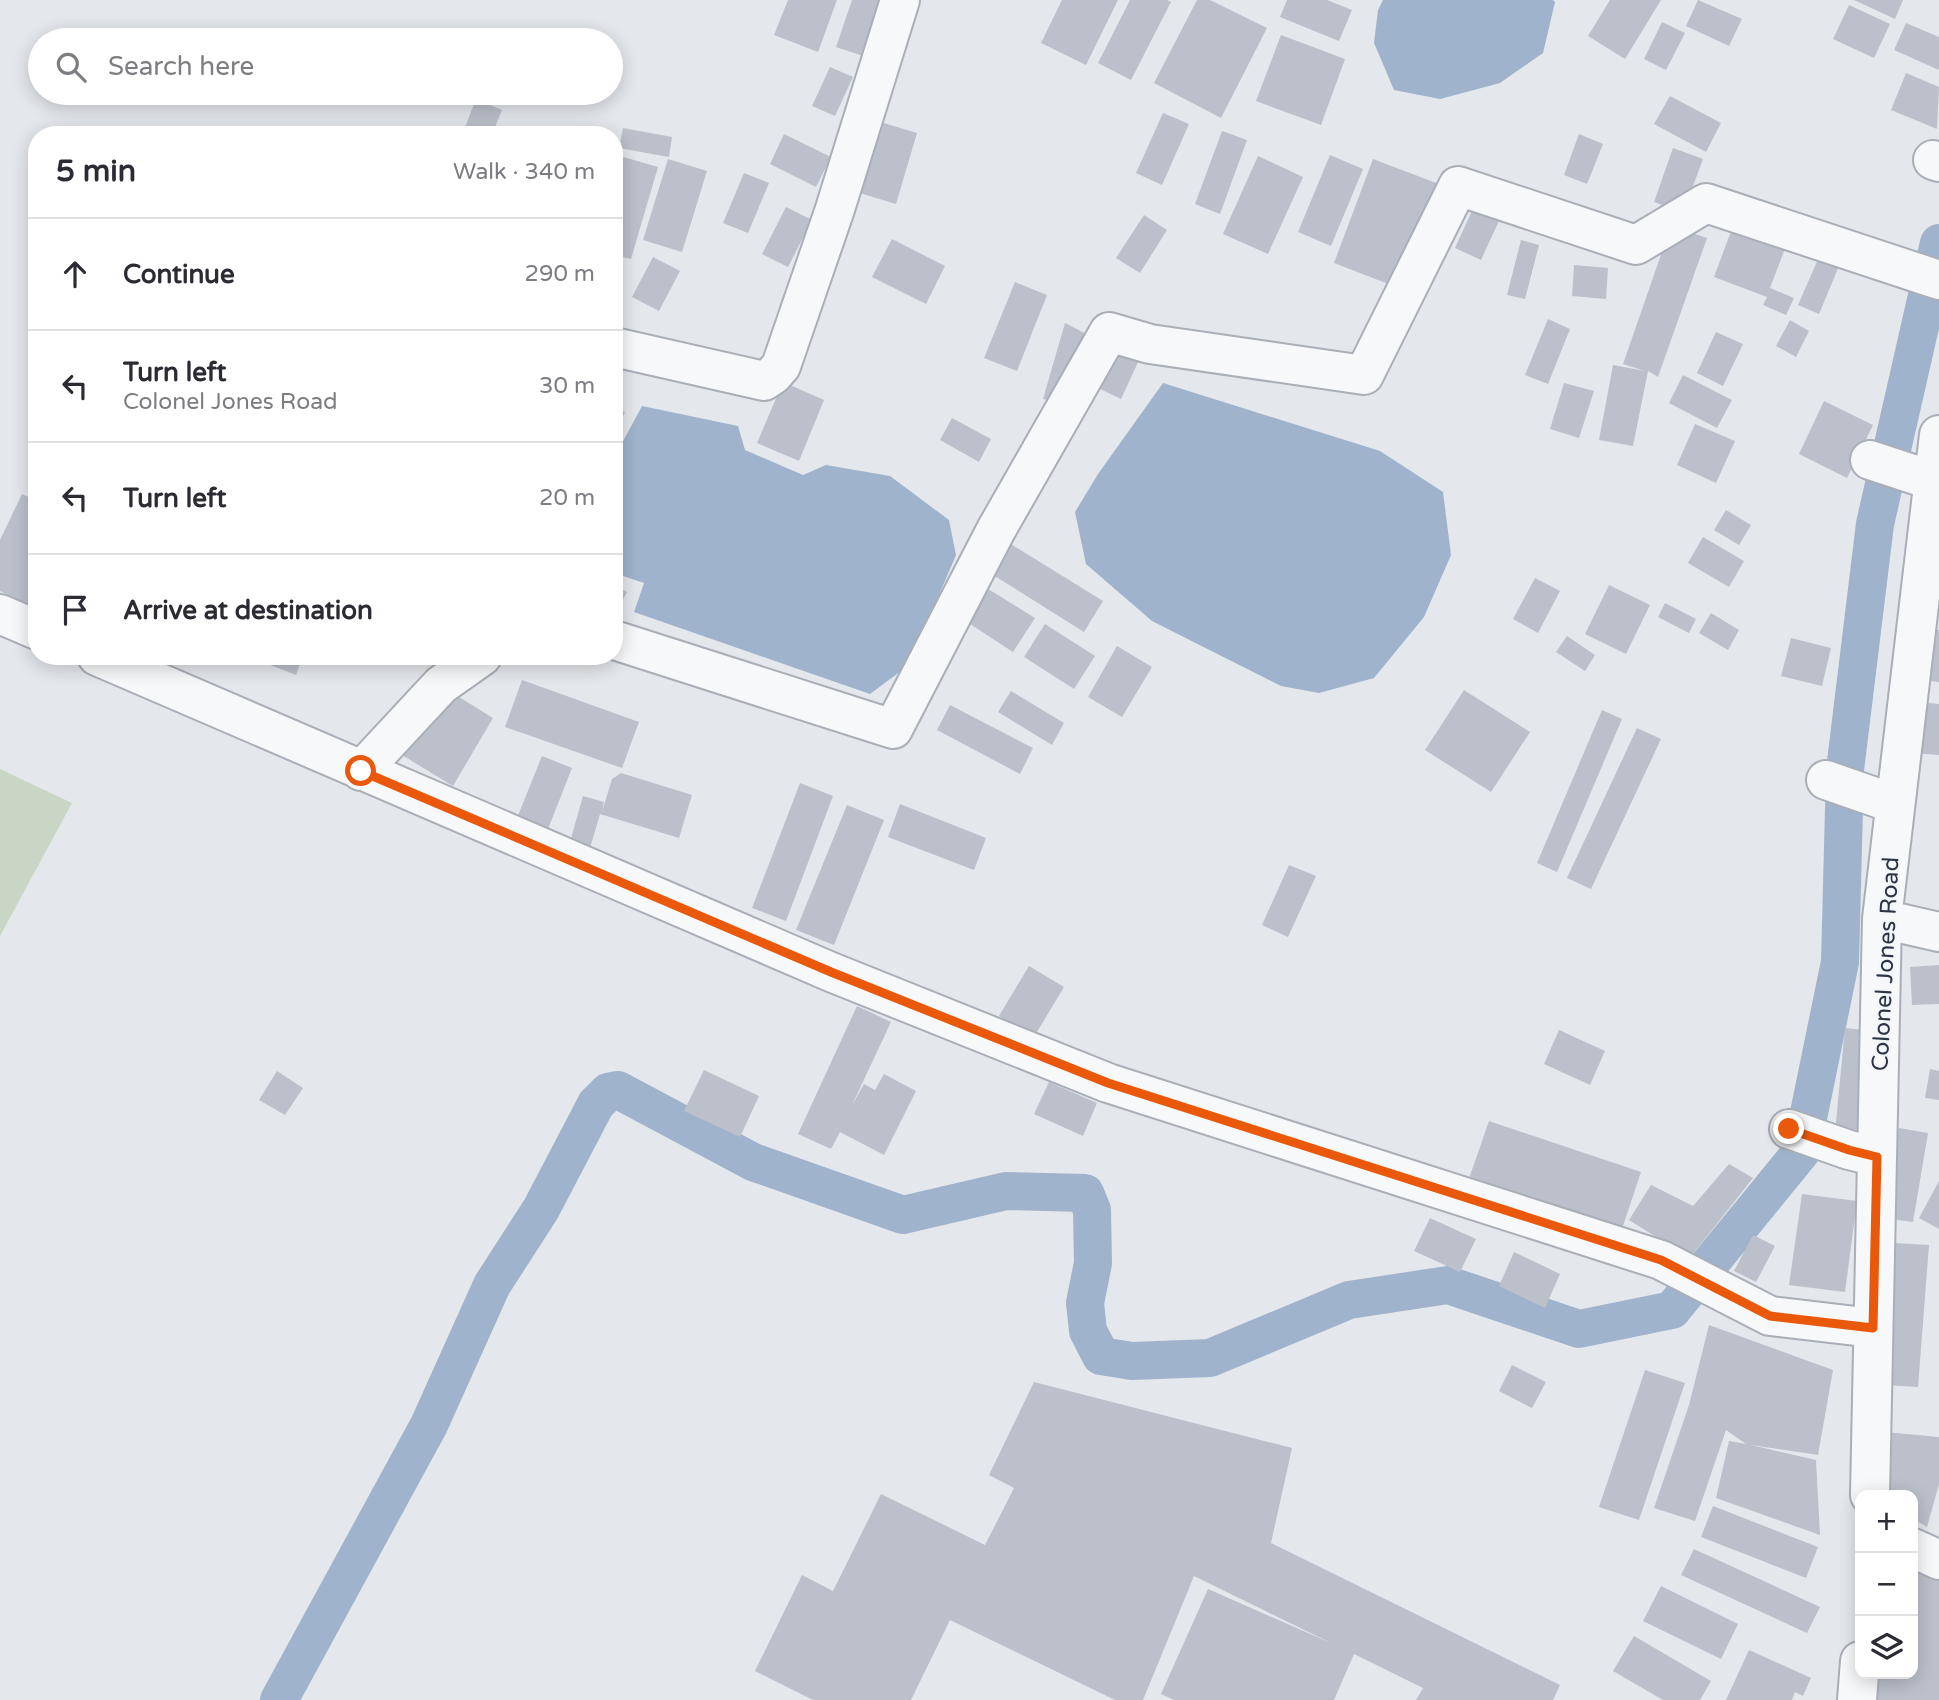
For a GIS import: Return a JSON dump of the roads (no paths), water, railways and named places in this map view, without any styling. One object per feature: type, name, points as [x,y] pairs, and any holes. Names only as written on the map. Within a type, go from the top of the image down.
[{"type":"street","points":[[623,349],[764,381],[774,375],[781,366],[835,209],[900,0]]},
{"type":"street","points":[[623,643],[892,729],[996,530],[1109,332],[1150,344],[1364,375],[1458,186],[1636,245],[1706,203],[1939,281]]},
{"type":"street","name":"Colonel Jones Road","points":[[1870,1490],[1873,1328],[1863,1153],[1891,803],[1939,435]]},
{"type":"street","points":[[1870,460],[1932,481]]},
{"type":"street","points":[[0,614],[28,626]]},
{"type":"street","points":[[118,665],[831,972],[1108,1083],[1661,1260],[1770,1316],[1873,1328]]},
{"type":"street","points":[[361,771],[441,685],[469,665]]},
{"type":"street","points":[[1826,780],[1891,803]]},
{"type":"street","points":[[1882,919],[1939,932]]},
{"type":"street","points":[[1789,1129],[1863,1153]]},
{"type":"street","points":[[1918,1550],[1939,1560]]},
{"type":"street","points":[[1857,1700],[1859,1679]]},
{"type":"water","points":[[1383,0],[1555,2],[1543,53],[1500,83],[1440,99],[1394,90],[1374,43],[1378,10]]},
{"type":"water","points":[[1163,383],[1380,451],[1443,492],[1451,555],[1424,617],[1374,678],[1319,693],[1281,686],[1152,621],[1086,564],[1075,512],[1098,474]]},
{"type":"water","points":[[642,406],[738,426],[745,450],[803,475],[826,465],[890,476],[949,520],[956,555],[909,665],[870,694],[634,612],[644,583],[623,576],[623,441]]},
{"type":"waterway","points":[[279,1700],[429,1425],[492,1285],[541,1209],[596,1104],[608,1092],[618,1090],[753,1162],[903,1215],[1006,1191],[1085,1193],[1092,1210],[1093,1263],[1085,1303],[1088,1331],[1101,1356],[1132,1361],[1210,1358],[1349,1300],[1448,1285],[1579,1329],[1672,1310],[1801,1152],[1840,962],[1845,770],[1875,524],[1939,243]]}]
